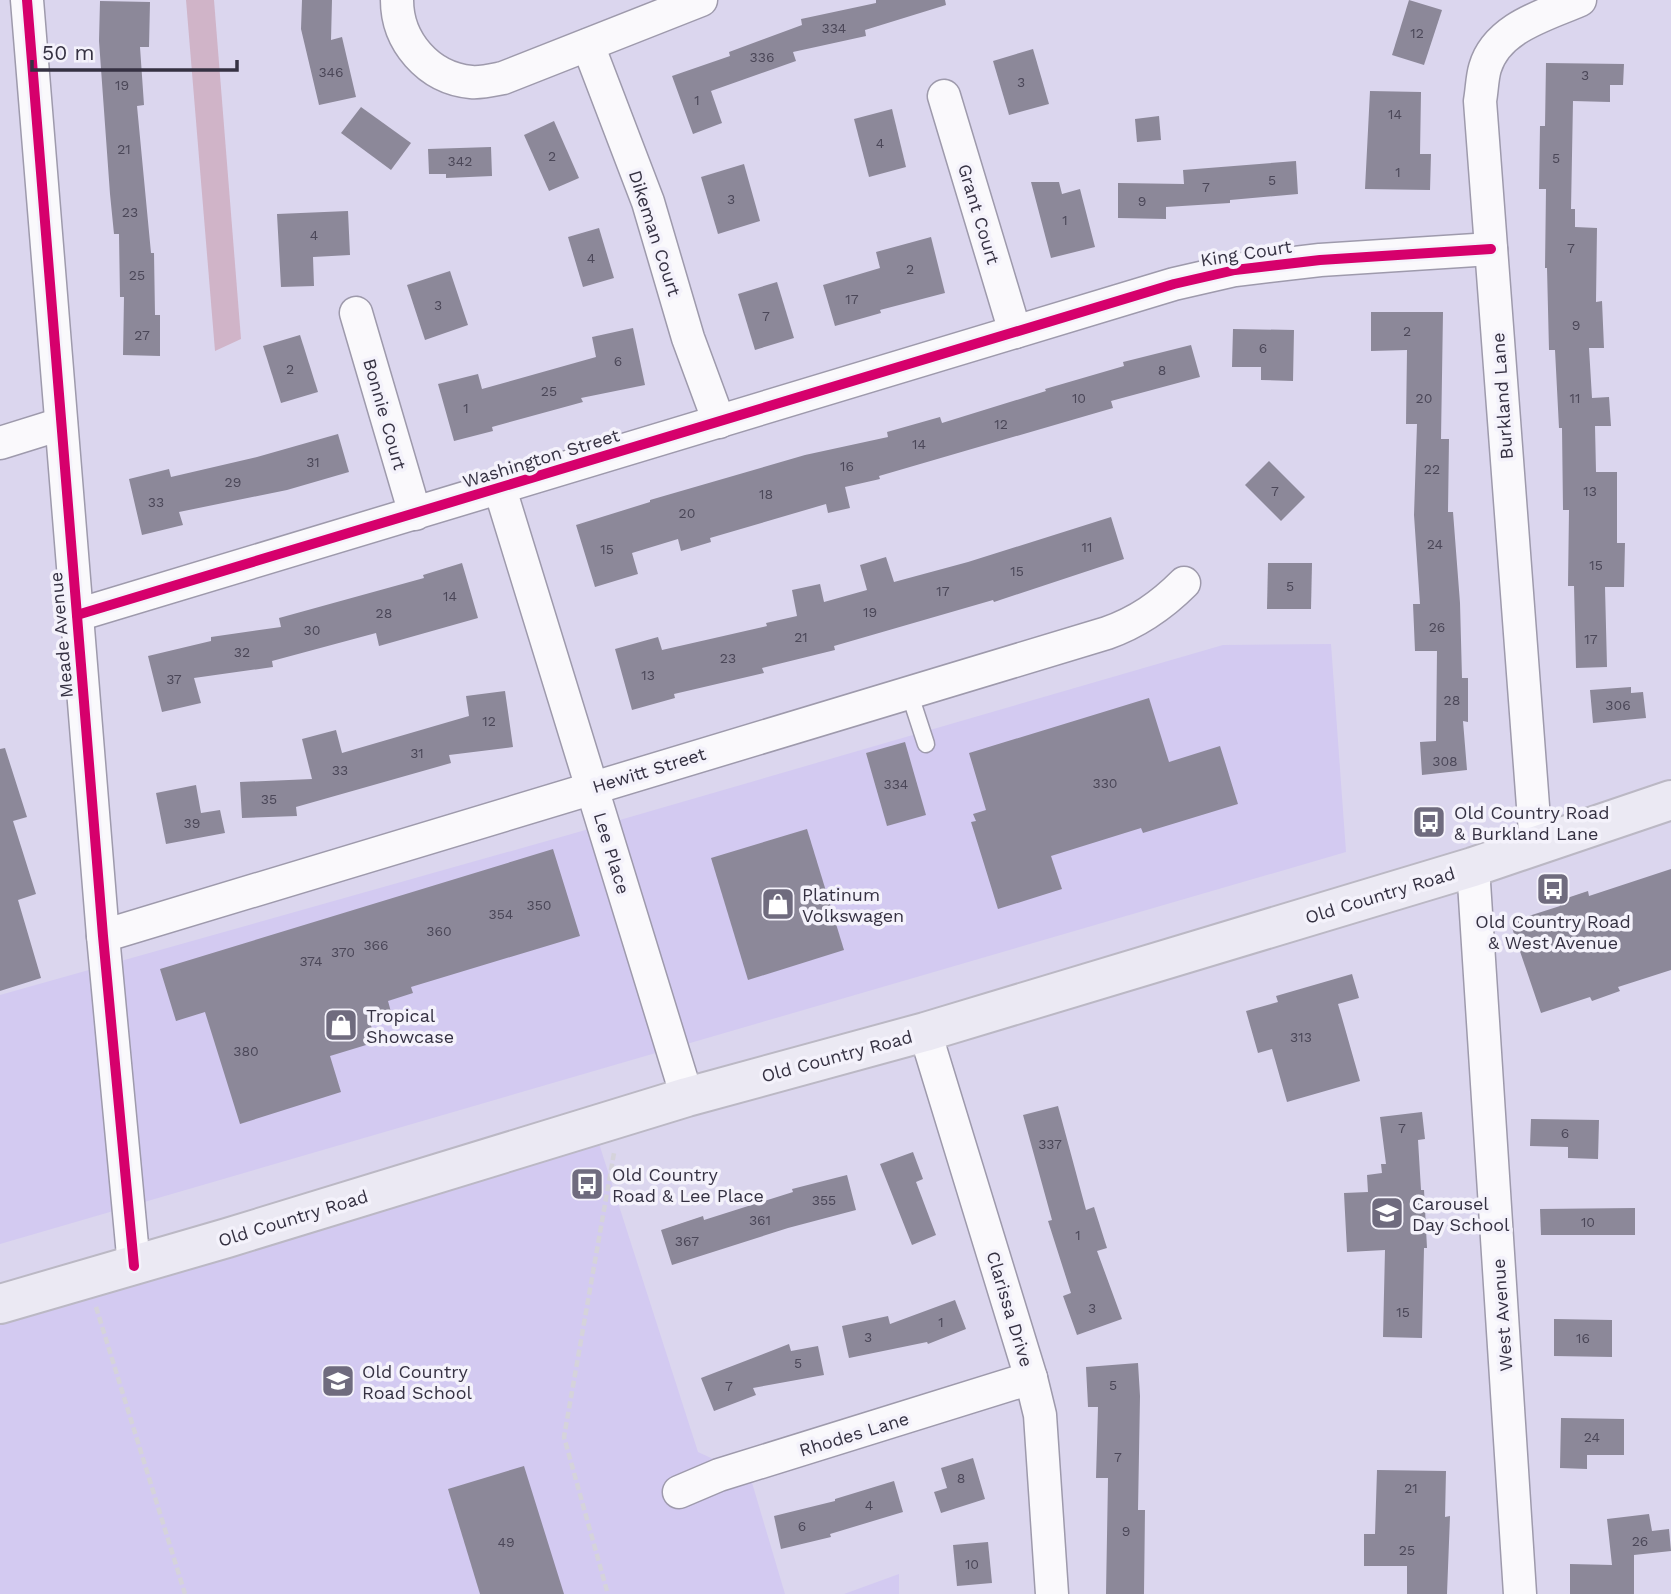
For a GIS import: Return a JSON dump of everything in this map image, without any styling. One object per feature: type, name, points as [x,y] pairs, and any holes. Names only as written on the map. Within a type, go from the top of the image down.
[{"type":"main road","name":"Old Country Road","points":[[0,1304],[134,1266],[687,1097],[925,1032],[1473,867],[1671,800]]},
{"type":"street","name":"Meade Avenue","points":[[27,0],[103,936],[134,1266]]},
{"type":"street","points":[[397,0],[397,15],[413,50],[432,69],[473,83],[503,78],[701,0]]},
{"type":"street","name":"Burkland Lane","points":[[1536,846],[1480,101],[1486,66],[1497,46],[1514,29],[1580,0]]},
{"type":"street","name":"Dikeman Court","points":[[588,45],[648,202],[688,338],[719,422]]},
{"type":"street","name":"Grant Court","points":[[944,96],[1015,332]]},
{"type":"street","name":"King Court","points":[[1015,332],[1174,284],[1235,270],[1320,260],[1491,249]]},
{"type":"street","name":"Bonnie Court","points":[[356,313],[415,514]]},
{"type":"street","name":"Washington Street","points":[[77,615],[1015,332]]},
{"type":"street","points":[[0,443],[61,425]]},
{"type":"street","name":"Lee Place","points":[[500,489],[687,1097]]},
{"type":"street","name":"Hewitt Street","points":[[103,936],[1125,626],[1164,602],[1184,583]]},
{"type":"street","name":"West Avenue","points":[[1473,867],[1520,1594]]},
{"type":"street","name":"Clarissa Drive","points":[[925,1032],[1040,1415],[1052,1594]]},
{"type":"street","name":"Rhodes Lane","points":[[679,1492],[719,1475],[1031,1378]]},
{"type":"lane","points":[[909,692],[926,744]]},
{"type":"path","points":[[607,1591],[564,1437],[620,1117]]},
{"type":"path","points":[[87,1280],[185,1594]]},
{"type":"shaded area","points":[[186,0],[214,0],[241,339],[215,351]]},
{"type":"shaded area","points":[[1331,644],[1346,852],[0,1244],[0,995],[568,835],[1223,645]]},
{"type":"shaded area","name":"Old Country Road School","points":[[594,1128],[698,1452],[750,1476],[785,1594],[0,1594],[0,1309]]},
{"type":"shaded area","points":[[899,1574],[899,1594],[844,1594]]},
{"type":"building","points":[[302,0],[332,0],[331,40],[342,37],[356,97],[319,105],[301,29]]},
{"type":"building","points":[[876,0],[945,0],[946,5],[865,30],[866,36],[793,52],[796,61],[711,91],[722,123],[693,134],[672,76],[730,56],[729,52],[802,25],[801,19],[876,3]]},
{"type":"building","points":[[1409,0],[1442,10],[1424,65],[1392,55]]},
{"type":"building","points":[[100,1],[150,2],[149,47],[140,47],[144,105],[137,106],[151,253],[154,253],[155,315],[160,315],[160,356],[123,355],[124,297],[120,297],[119,234],[114,234],[110,194],[99,41]]},
{"type":"building","points":[[1033,49],[1049,104],[1009,115],[993,61]]},
{"type":"building","points":[[1546,63],[1624,64],[1623,85],[1610,85],[1610,102],[1573,101],[1571,209],[1575,209],[1575,227],[1597,228],[1596,302],[1602,301],[1604,348],[1589,348],[1592,398],[1609,397],[1611,426],[1595,426],[1596,472],[1617,472],[1617,543],[1625,543],[1624,587],[1605,587],[1607,667],[1576,668],[1574,586],[1568,586],[1569,510],[1563,510],[1562,428],[1559,428],[1555,350],[1549,350],[1545,268],[1546,189],[1539,189],[1540,126],[1545,126]]},
{"type":"building","points":[[1370,91],[1421,92],[1420,154],[1431,154],[1430,190],[1365,189]]},
{"type":"building","points":[[361,107],[411,143],[391,170],[341,133]]},
{"type":"building","points":[[892,109],[906,167],[869,177],[854,119]]},
{"type":"building","points":[[1159,116],[1161,140],[1137,142],[1135,119]]},
{"type":"building","points":[[554,121],[579,178],[549,191],[524,135]]},
{"type":"building","points":[[491,147],[492,176],[446,178],[446,174],[429,174],[428,149]]},
{"type":"building","points":[[1296,161],[1298,194],[1230,200],[1230,203],[1166,207],[1166,219],[1118,218],[1118,183],[1184,184],[1183,170]]},
{"type":"building","points":[[744,164],[760,221],[718,234],[701,177]]},
{"type":"building","points":[[1031,182],[1059,182],[1062,194],[1080,189],[1095,247],[1051,258]]},
{"type":"building","points":[[348,211],[350,255],[313,257],[314,286],[281,287],[277,214]]},
{"type":"building","points":[[599,228],[614,278],[583,287],[568,237]]},
{"type":"building","points":[[931,237],[945,293],[880,310],[881,313],[835,326],[823,285],[880,268],[876,252]]},
{"type":"building","points":[[450,271],[468,325],[425,340],[407,285]]},
{"type":"building","points":[[777,282],[794,338],[755,350],[738,294]]},
{"type":"building","points":[[1371,312],[1443,312],[1441,439],[1449,439],[1448,512],[1453,512],[1462,678],[1468,678],[1468,722],[1463,721],[1467,770],[1422,775],[1420,742],[1436,741],[1437,651],[1415,651],[1413,604],[1420,604],[1414,515],[1417,424],[1406,424],[1407,350],[1371,351]]},
{"type":"building","points":[[633,328],[645,385],[581,398],[583,402],[492,427],[493,431],[454,441],[438,384],[478,374],[482,389],[596,357],[592,337]]},
{"type":"building","points":[[1233,329],[1294,330],[1293,381],[1261,380],[1261,367],[1232,367]]},
{"type":"building","points":[[300,335],[318,392],[281,403],[263,346]]},
{"type":"building","points":[[1191,345],[1200,377],[1111,401],[1113,408],[879,476],[880,479],[845,487],[850,508],[828,513],[826,504],[710,538],[711,542],[681,551],[678,539],[632,553],[638,574],[595,587],[576,525],[650,500],[805,455],[888,437],[887,432],[940,417],[942,423],[1124,366],[1123,362]]},
{"type":"building","points":[[338,434],[349,472],[287,490],[179,512],[183,525],[142,535],[129,479],[169,469],[171,477]]},
{"type":"building","points":[[1269,461],[1305,497],[1281,521],[1245,485]]},
{"type":"building","points":[[1111,517],[1124,559],[994,602],[993,600],[834,646],[835,650],[762,668],[764,673],[674,694],[675,698],[632,710],[615,649],[658,637],[662,650],[767,626],[766,623],[797,616],[792,590],[820,584],[824,602],[867,590],[860,565],[886,557],[894,582]]},
{"type":"building","points":[[462,563],[478,618],[379,646],[376,633],[272,661],[273,667],[194,678],[201,703],[162,712],[148,656],[211,641],[211,637],[281,627],[279,618],[424,578],[423,575]]},
{"type":"building","points":[[1268,563],[1312,563],[1311,609],[1267,609]]},
{"type":"building","points":[[1631,687],[1631,693],[1643,692],[1646,718],[1593,723],[1590,690]]},
{"type":"building","points":[[505,691],[513,747],[449,755],[451,763],[296,807],[297,816],[242,818],[240,782],[312,779],[302,739],[336,730],[342,753],[469,716],[466,696]]},
{"type":"building","points":[[1149,698],[1169,762],[1220,746],[1238,804],[1143,833],[1141,828],[1051,856],[1062,889],[998,909],[971,822],[976,821],[973,814],[986,810],[969,753]]},
{"type":"building","points":[[905,742],[926,815],[887,826],[866,753]]},
{"type":"building","points":[[5,748],[27,817],[13,821],[36,894],[18,900],[41,978],[0,991],[0,749]]},
{"type":"building","points":[[196,785],[201,813],[220,810],[225,833],[166,844],[156,793]]},
{"type":"building","name":"Platinum Volkswagen","points":[[807,829],[844,950],[748,980],[711,858]]},
{"type":"building","points":[[553,849],[580,936],[411,987],[413,993],[388,1001],[391,1012],[369,1019],[376,1042],[330,1056],[341,1092],[240,1124],[205,1012],[176,1021],[160,969]]},
{"type":"building","points":[[1671,869],[1671,970],[1618,987],[1620,991],[1592,1001],[1590,997],[1541,1013],[1510,922],[1560,906],[1558,901],[1588,891],[1589,896]]},
{"type":"building","points":[[1352,974],[1359,998],[1338,1004],[1360,1081],[1287,1102],[1272,1049],[1258,1053],[1246,1011],[1278,1002],[1276,996]]},
{"type":"building","points":[[1058,1106],[1086,1210],[1094,1207],[1107,1248],[1097,1251],[1122,1319],[1077,1335],[1063,1296],[1071,1293],[1048,1221],[1052,1220],[1023,1115]]},
{"type":"building","points":[[1422,1112],[1425,1139],[1418,1140],[1427,1248],[1424,1248],[1422,1338],[1383,1337],[1385,1250],[1347,1252],[1344,1193],[1368,1192],[1367,1175],[1382,1173],[1381,1164],[1386,1164],[1380,1117]]},
{"type":"building","points":[[1531,1119],[1599,1120],[1598,1159],[1568,1158],[1568,1147],[1530,1146]]},
{"type":"building","points":[[913,1152],[923,1179],[916,1182],[936,1235],[912,1245],[880,1164]]},
{"type":"building","points":[[847,1175],[856,1210],[788,1228],[672,1265],[661,1230],[703,1216],[704,1220],[793,1192],[792,1189]]},
{"type":"building","points":[[1635,1208],[1635,1235],[1541,1235],[1540,1209]]},
{"type":"building","points":[[955,1300],[966,1329],[928,1344],[927,1342],[849,1358],[842,1326],[888,1316],[890,1324]]},
{"type":"building","points":[[1554,1319],[1612,1320],[1612,1357],[1554,1356]]},
{"type":"building","points":[[789,1344],[791,1351],[818,1346],[824,1375],[753,1388],[756,1395],[714,1411],[701,1378]]},
{"type":"building","points":[[1138,1363],[1138,1510],[1145,1510],[1144,1594],[1106,1594],[1108,1478],[1096,1478],[1098,1407],[1088,1407],[1086,1367]]},
{"type":"building","points":[[1561,1418],[1624,1419],[1624,1455],[1587,1455],[1587,1469],[1560,1468]]},
{"type":"building","points":[[973,1458],[985,1499],[941,1513],[934,1492],[947,1488],[941,1468]]},
{"type":"building","points":[[524,1466],[564,1594],[480,1594],[448,1489]]},
{"type":"building","points":[[1377,1470],[1446,1471],[1445,1517],[1450,1516],[1447,1594],[1407,1594],[1407,1566],[1364,1566],[1364,1534],[1375,1534]]},
{"type":"building","points":[[894,1481],[903,1512],[830,1534],[831,1537],[781,1549],[774,1516],[835,1501]]},
{"type":"building","points":[[1649,1514],[1652,1531],[1669,1529],[1671,1551],[1634,1555],[1634,1594],[1570,1594],[1570,1564],[1612,1565],[1607,1519]]},
{"type":"building","points":[[988,1542],[992,1583],[957,1586],[953,1545]]},
{"type":"cycle path","points":[[27,0],[103,936],[134,1266]]},
{"type":"cycle path","points":[[77,615],[1174,284],[1235,270],[1320,260],[1491,249]]},
{"type":"place","name":"Old Country Road & Burkland Lane","points":[[1429,822]]},
{"type":"place","name":"Old Country Road & West Avenue","points":[[1553,889]]},
{"type":"place","name":"Platinum Volkswagen","points":[[778,904]]},
{"type":"place","name":"Tropical Showcase","points":[[341,1025]]},
{"type":"place","name":"Old Country Road & Lee Place","points":[[587,1184]]},
{"type":"place","name":"Carousel Day School","points":[[1387,1213]]},
{"type":"place","name":"Old Country Road School","points":[[338,1381]]}]
